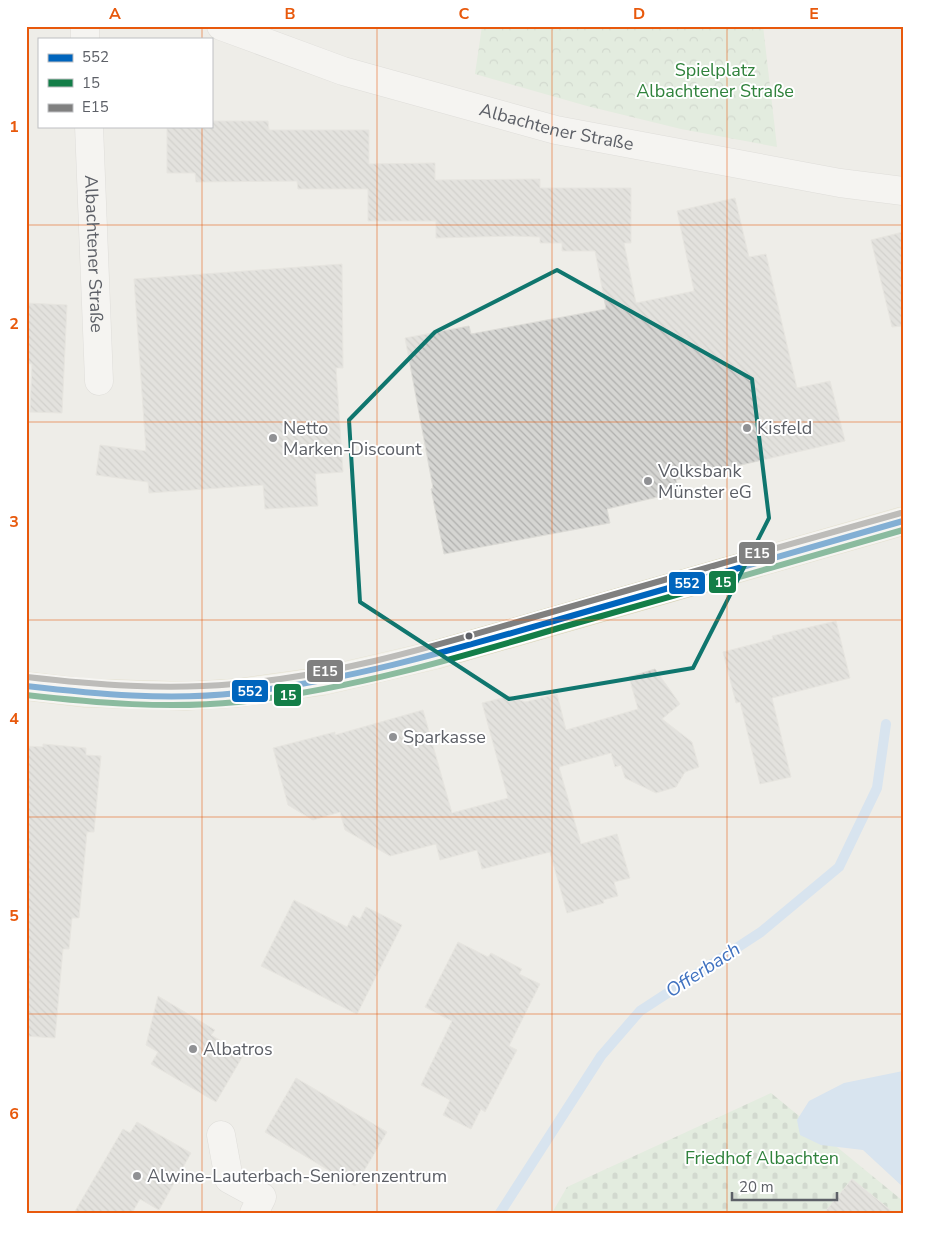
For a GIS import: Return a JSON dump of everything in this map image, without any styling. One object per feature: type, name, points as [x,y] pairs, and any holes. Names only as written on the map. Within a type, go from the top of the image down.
[{"type":"main road","points":[[26,686],[86,693],[186,696],[237,693],[323,681],[435,655],[903,521]]},
{"type":"street","name":"Albachtener Straße","points":[[221,26],[343,71],[556,130],[840,183],[903,191]]},
{"type":"street","name":"Albachtener Straße","points":[[88,128],[99,381]]},
{"type":"street","points":[[221,1135],[229,1179],[262,1197],[254,1213]]},
{"type":"highlighted area","points":[[557,270],[752,379],[769,518],[693,668],[509,699],[360,602],[349,420],[435,332]]},
{"type":"green space","name":"Spielplatz Albachtener Straße","points":[[482,26],[763,26],[777,147],[681,129],[587,106],[475,74]]},
{"type":"green space","name":"Friedhof Albachten","points":[[771,1093],[903,1201],[903,1213],[552,1213],[567,1187]]},
{"type":"water","points":[[903,1071],[903,1187],[863,1150],[821,1145],[800,1135],[797,1120],[809,1101],[844,1083]]},
{"type":"building","points":[[212,121],[268,121],[269,130],[369,130],[369,164],[435,163],[435,180],[540,179],[540,188],[631,188],[631,243],[624,243],[636,303],[694,291],[677,211],[735,198],[749,257],[766,254],[797,388],[830,381],[845,441],[676,480],[679,492],[607,509],[610,523],[444,554],[405,338],[469,326],[471,334],[606,309],[595,251],[562,251],[562,243],[540,243],[540,237],[436,238],[436,221],[368,221],[368,189],[298,189],[297,181],[196,182],[195,173],[167,173],[167,128],[212,128]]},
{"type":"building","points":[[903,232],[903,326],[892,327],[871,240]]},
{"type":"building","points":[[342,264],[343,368],[336,368],[343,472],[315,474],[318,506],[265,509],[263,485],[149,493],[148,482],[96,475],[100,445],[146,451],[134,279]]},
{"type":"building","points":[[26,303],[67,305],[62,413],[30,412],[32,364],[26,363]]},
{"type":"building","points":[[836,621],[850,678],[772,698],[791,777],[760,784],[740,702],[736,703],[723,652],[773,639],[772,636]]},
{"type":"building","points":[[655,669],[680,704],[662,719],[692,742],[699,767],[685,772],[676,787],[656,793],[625,778],[621,765],[615,767],[611,753],[559,767],[581,844],[617,834],[630,878],[614,882],[618,896],[603,900],[604,903],[567,913],[550,852],[482,869],[477,850],[440,860],[436,844],[390,856],[345,830],[340,812],[313,820],[288,805],[273,748],[335,732],[335,735],[423,710],[452,813],[508,798],[482,703],[510,696],[525,702],[557,694],[566,730],[638,709],[629,677]]},
{"type":"building","points":[[43,744],[86,748],[86,755],[101,756],[94,832],[87,832],[79,918],[72,918],[69,949],[63,949],[55,1038],[26,1036],[26,746],[43,747]]},
{"type":"building","points":[[294,900],[347,927],[353,915],[360,919],[366,907],[402,925],[357,1014],[261,966]]},
{"type":"building","points":[[458,942],[488,957],[491,953],[522,969],[519,974],[540,984],[509,1046],[517,1050],[485,1112],[481,1109],[471,1129],[443,1115],[450,1100],[421,1085],[452,1021],[425,1007]]},
{"type":"building","name":"Albatros","points":[[158,996],[215,1030],[211,1035],[244,1054],[216,1102],[151,1064],[158,1052],[146,1045]]},
{"type":"building","points":[[296,1078],[387,1132],[355,1186],[265,1132]]},
{"type":"building","name":"Alwine-Lauterbach-Seniorenzentrum","points":[[137,1122],[191,1153],[159,1210],[140,1199],[132,1213],[74,1213],[123,1129],[130,1133]]},
{"type":"building","points":[[852,1179],[894,1213],[824,1213]]},
{"type":"waterway","name":"Offerbach","points":[[500,1213],[601,1056],[640,1011],[761,932],[839,867],[877,788],[886,724]]},
{"type":"transit line","name":"E15","points":[[27,677],[105,684],[182,687],[234,684],[313,674],[430,647],[901,513]]},
{"type":"transit line","name":"552","points":[[26,686],[105,694],[185,696],[238,693],[321,681],[402,663],[483,641],[903,521]]},
{"type":"transit line","name":"15","points":[[26,695],[105,703],[185,705],[238,702],[320,690],[440,662],[903,530]]},
{"type":"place","name":"Kisfeld","points":[[747,428]]},
{"type":"place","name":"Netto Marken-Discount","points":[[273,438]]},
{"type":"place","name":"Volksbank Münster eG","points":[[648,481]]},
{"type":"place","name":"Sparkasse","points":[[393,737]]},
{"type":"place","name":"Albatros","points":[[193,1049]]},
{"type":"place","name":"Alwine-Lauterbach-Seniorenzentrum","points":[[137,1176]]}]
